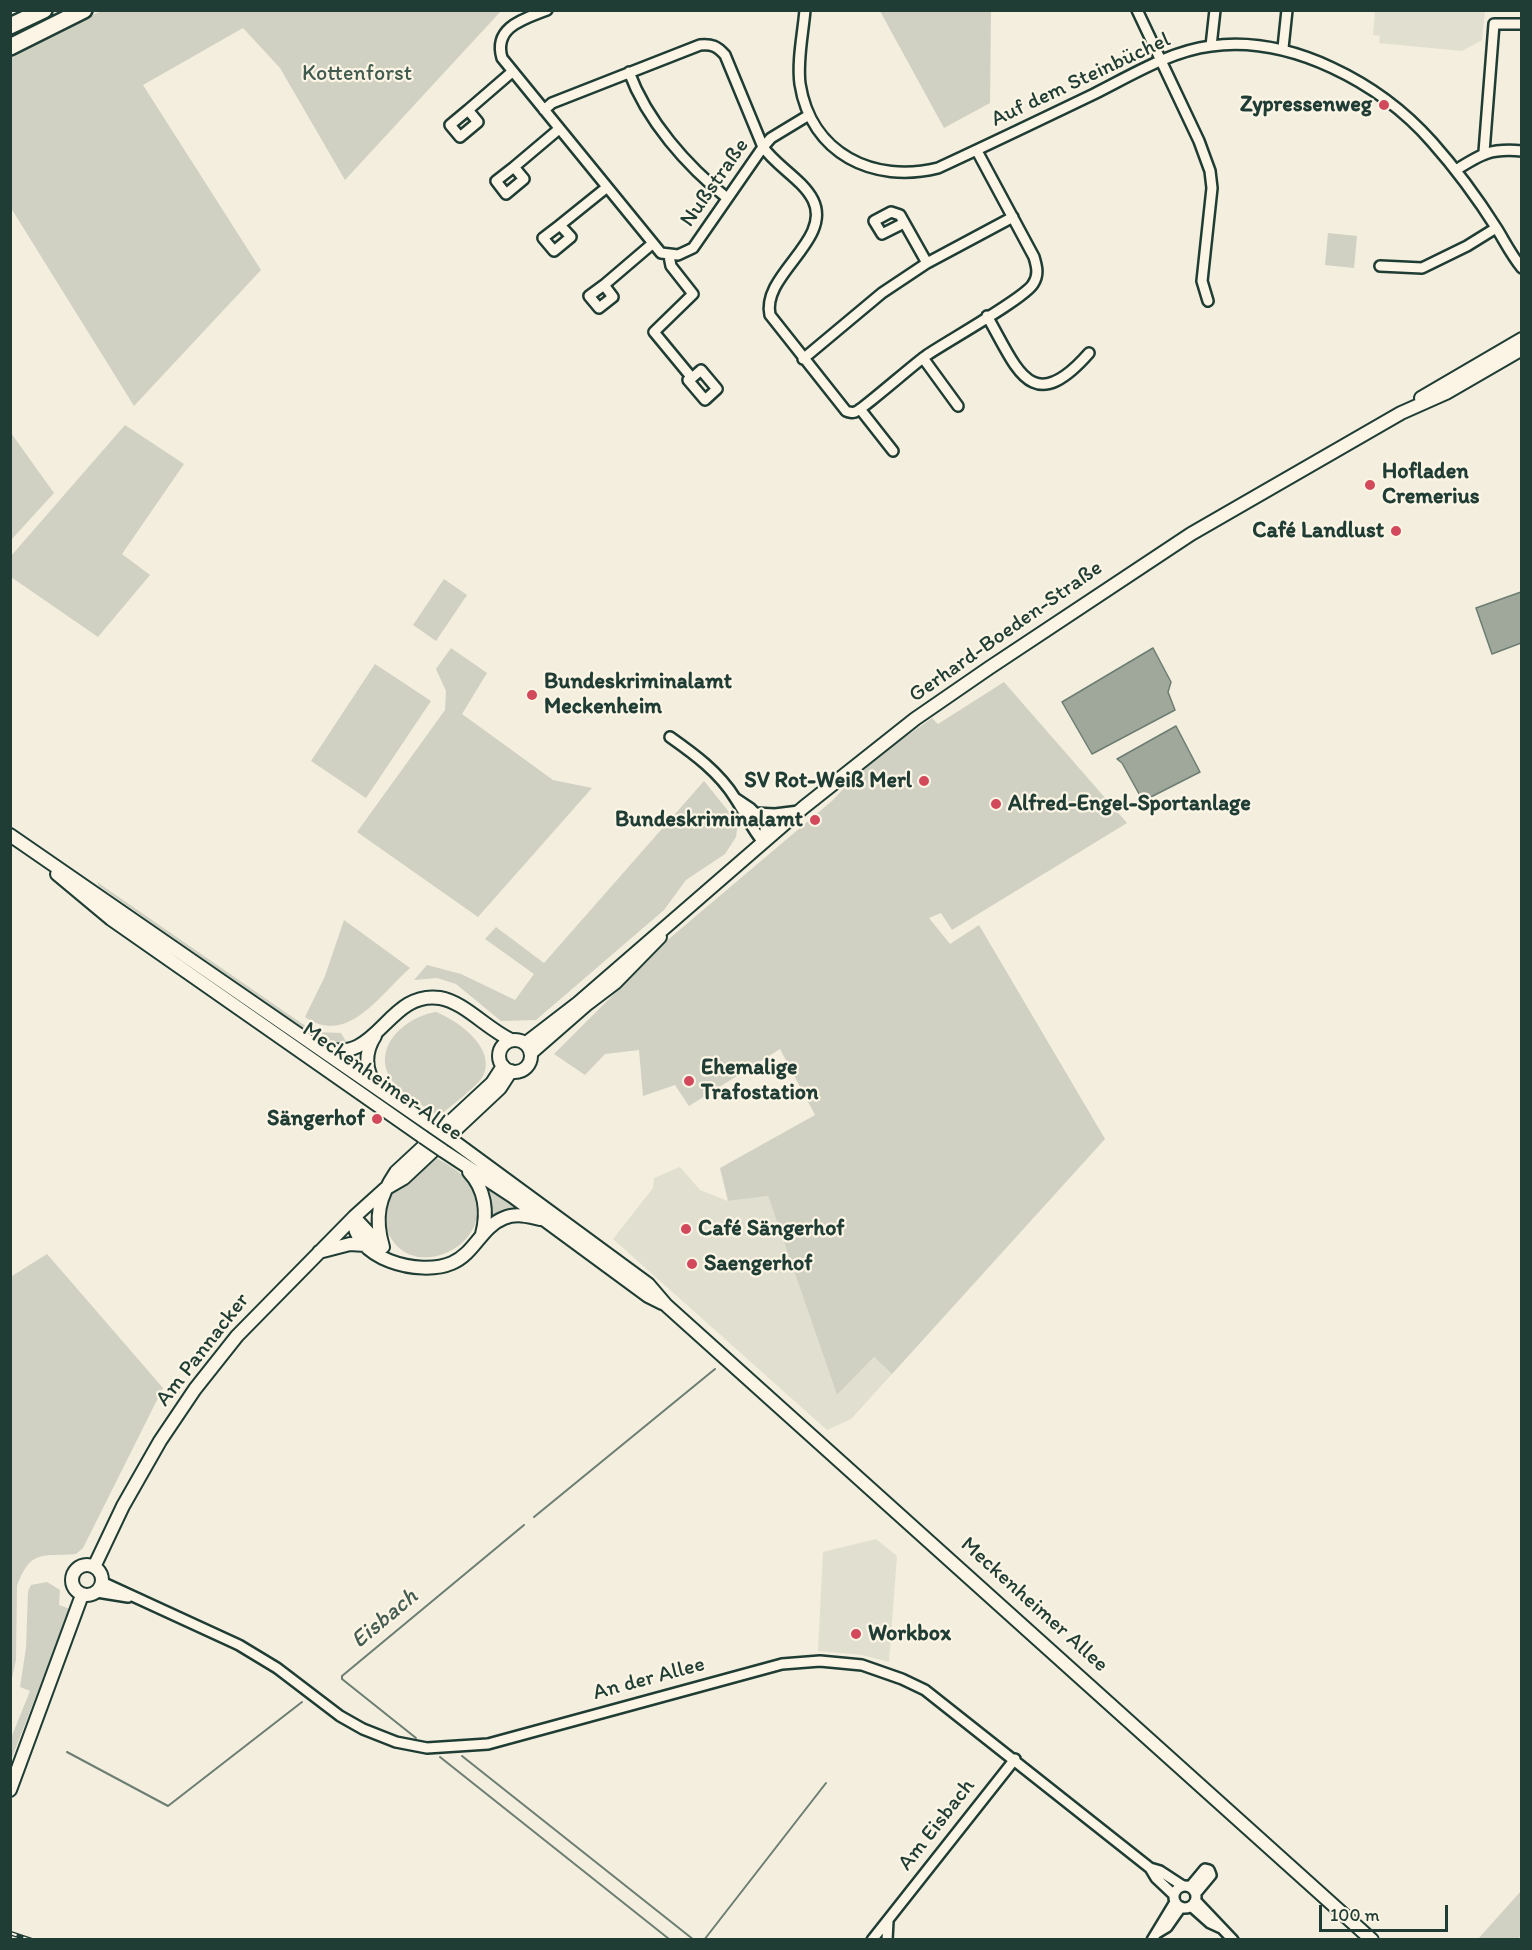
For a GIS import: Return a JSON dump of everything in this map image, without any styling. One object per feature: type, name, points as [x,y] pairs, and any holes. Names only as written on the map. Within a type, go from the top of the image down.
[{"type":"highway","points":[[10,27],[44,10]]},
{"type":"highway","points":[[10,47],[84,10]]},
{"type":"main road","name":"Gerhard-Boeden-Straße","points":[[507,1069],[523,1070],[528,1066],[529,1048],[615,983],[651,949],[666,929],[763,842],[915,719],[1065,614],[1191,534],[1401,413],[1437,387],[1521,339]]},
{"type":"main road","name":"Gerhard-Boeden-Straße","points":[[1401,413],[1446,393],[1521,349]]},
{"type":"main road","name":"Meckenheimer Allee","points":[[10,835],[79,887],[434,1127],[648,1284],[666,1305],[1372,1940]]},
{"type":"main road","name":"Meckenheimer Allee","points":[[79,887],[111,919],[546,1221],[648,1296],[666,1305]]},
{"type":"main road","points":[[314,1045],[326,1049],[352,1049],[368,1042],[402,1007],[422,999],[447,1000],[460,1006],[476,1020],[529,1048]]},
{"type":"main road","points":[[476,1020],[500,1052],[507,1069]]},
{"type":"main road","points":[[377,1033],[368,1050],[367,1065],[372,1080],[380,1090]]},
{"type":"main road","points":[[500,1052],[502,1046],[511,1040]]},
{"type":"main road","name":"Am Pannacker","points":[[94,1567],[123,1506],[160,1441],[195,1389],[259,1311],[317,1252],[385,1189],[396,1172],[507,1069]]},
{"type":"main road","points":[[447,1154],[474,1177],[480,1188],[486,1213],[482,1234]]},
{"type":"main road","points":[[382,1247],[377,1218],[385,1189]]},
{"type":"main road","points":[[354,1217],[354,1231],[365,1245],[388,1260],[429,1269],[449,1264],[468,1253],[482,1234],[496,1221],[509,1216],[528,1216],[546,1221]]},
{"type":"main road","points":[[354,1217],[382,1247],[404,1265]]},
{"type":"main road","points":[[317,1252],[344,1245],[365,1245]]},
{"type":"main road","points":[[10,1790],[82,1595],[99,1587],[101,1574],[94,1567],[80,1567],[73,1574],[72,1586],[82,1595]]},
{"type":"street","points":[[547,10],[520,21],[504,34],[500,51],[512,72],[652,244],[661,253],[669,256],[671,266],[693,294],[654,332],[692,378]]},
{"type":"street","name":"Auf dem Steinbüchel","points":[[805,10],[800,83],[809,115],[820,132],[843,155],[886,173],[928,171],[977,151],[1162,61],[1211,46],[1283,48],[1326,64],[1372,92],[1430,140],[1456,170],[1521,268]]},
{"type":"street","points":[[1137,10],[1210,171],[1212,188],[1202,281],[1208,301]]},
{"type":"street","points":[[1211,46],[1215,10]]},
{"type":"street","points":[[1283,48],[1287,10]]},
{"type":"street","points":[[1484,152],[1494,24],[1521,24]]},
{"type":"street","points":[[544,110],[552,103],[700,45],[715,46],[725,55],[763,147],[771,158],[805,190],[815,205],[815,225],[771,295],[769,304],[774,324],[846,411],[855,412],[923,358],[1030,289],[1037,275],[1034,257],[977,151]]},
{"type":"street","points":[[468,110],[512,72]]},
{"type":"street","points":[[629,72],[643,106],[705,180],[727,198]]},
{"type":"street","name":"Nußstraße","points":[[669,256],[685,254],[693,248],[763,147],[771,138],[809,115]]},
{"type":"street","points":[[514,167],[559,129]]},
{"type":"street","points":[[1456,170],[1484,152],[1497,149],[1521,151]]},
{"type":"street","points":[[560,225],[606,188]]},
{"type":"street","points":[[803,359],[882,293],[927,263],[1013,217]]},
{"type":"street","points":[[904,223],[927,263]]},
{"type":"street","points":[[1380,266],[1422,268],[1467,246],[1496,228]]},
{"type":"street","points":[[604,285],[652,244]]},
{"type":"street","points":[[987,316],[1021,375],[1036,385],[1049,384],[1073,372],[1089,353]]},
{"type":"street","points":[[923,358],[958,406]]},
{"type":"street","points":[[860,409],[893,451]]},
{"type":"street","points":[[670,737],[700,759],[735,798],[755,813],[766,826],[763,842]]},
{"type":"street","points":[[735,798],[744,816],[763,842]]},
{"type":"street","points":[[755,813],[775,814],[800,811]]},
{"type":"street","name":"An der Allee","points":[[99,1587],[133,1598],[204,1627],[255,1654],[351,1723],[379,1736],[414,1746],[443,1749],[488,1744],[760,1669],[798,1661],[862,1665],[910,1682],[944,1704],[1150,1868],[1177,1901]]},
{"type":"street","name":"Am Eisbach","points":[[872,1940],[1015,1759]]},
{"type":"street","name":"An der Allee","points":[[1150,1868],[1160,1871],[1191,1895],[1210,1923],[1221,1928],[1233,1940]]},
{"type":"street","points":[[1177,1901],[1191,1895]]},
{"type":"street","points":[[1154,1937],[1177,1901],[1191,1895]]},
{"type":"street","points":[[887,1940],[890,1916]]},
{"type":"shaded area","points":[[1375,11],[1485,11],[1482,40],[1462,51],[1379,43],[1380,36],[1373,35]]},
{"type":"shaded area","points":[[1521,592],[1521,643],[1492,654],[1476,608]]},
{"type":"shaded area","points":[[1153,648],[1171,682],[1168,692],[1175,710],[1092,754],[1062,702]]},
{"type":"shaded area","points":[[1176,726],[1200,772],[1143,801],[1122,763],[1117,759]]},
{"type":"shaded area","points":[[680,1167],[700,1190],[728,1201],[768,1196],[837,1395],[874,1357],[892,1374],[851,1419],[827,1430],[613,1239],[653,1188],[654,1178]]},
{"type":"shaded area","points":[[876,1539],[897,1556],[889,1662],[862,1655],[818,1651],[823,1552]]},
{"type":"green space","name":"Kottenforst","points":[[101,11],[501,11],[345,180],[280,68],[243,28],[143,85],[261,270],[134,406],[11,208],[10,53]]},
{"type":"green space","points":[[880,11],[991,11],[990,103],[944,128]]},
{"type":"green space","points":[[1328,233],[1357,236],[1354,268],[1325,265]]},
{"type":"green space","points":[[125,425],[184,464],[122,554],[150,575],[98,637],[11,577],[11,556]]},
{"type":"green space","points":[[11,433],[54,493],[10,540]]},
{"type":"green space","points":[[444,579],[467,595],[436,641],[413,625]]},
{"type":"green space","points":[[451,648],[487,673],[462,714],[553,780],[592,788],[478,917],[357,832],[445,710],[446,691],[436,669]]},
{"type":"green space","points":[[375,664],[431,701],[366,798],[311,761]]},
{"type":"green space","points":[[1004,682],[1127,823],[952,930],[941,913],[929,918],[950,944],[979,925],[1105,1139],[892,1374],[874,1357],[837,1395],[768,1196],[728,1201],[720,1168],[815,1115],[780,1049],[689,1106],[675,1085],[643,1096],[639,1050],[605,1054],[585,1075],[554,1054],[670,938],[833,800],[862,768],[932,718],[938,724]]},
{"type":"green space","points":[[704,781],[738,823],[736,837],[725,854],[686,880],[664,910],[536,1020],[501,1021],[456,984],[437,978],[414,980],[427,965],[461,974],[515,1000],[534,974],[485,939],[496,927],[544,963]]},
{"type":"green space","points":[[97,882],[301,1023],[316,1032],[341,1033],[348,1045],[341,1046],[318,1039],[99,886]]},
{"type":"green space","points":[[344,920],[410,968],[363,1013],[335,1026],[321,1025],[305,1017],[325,976]]},
{"type":"green space","points":[[436,1012],[454,1021],[473,1036],[485,1055],[486,1066],[480,1080],[438,1117],[394,1083],[387,1071],[385,1059],[387,1047],[402,1028],[424,1015]]},
{"type":"green space","points":[[435,1157],[457,1171],[468,1182],[477,1204],[475,1223],[466,1239],[450,1251],[432,1257],[413,1256],[397,1246],[386,1227],[386,1209],[391,1196],[398,1188]]},
{"type":"green space","points":[[483,1183],[523,1211],[489,1221]]},
{"type":"green space","points":[[47,1254],[163,1388],[83,1548],[76,1554],[39,1557],[27,1565],[22,1574],[17,1586],[16,1660],[11,1682],[11,1274],[12,1276]]},
{"type":"green space","points":[[47,1582],[60,1590],[59,1605],[70,1609],[11,1760],[11,1738],[30,1691],[20,1687],[26,1648],[28,1591],[31,1585]]},
{"type":"green space","points":[[1521,1891],[1521,1935],[1518,1939],[1478,1939]]},
{"type":"waterway","name":"Eisbach","points":[[534,1517],[715,1369]]},
{"type":"waterway","name":"Eisbach","points":[[416,1738],[342,1679],[342,1676],[524,1525]]},
{"type":"waterway","points":[[67,1752],[168,1806],[302,1702]]},
{"type":"waterway","points":[[462,1756],[694,1940]]},
{"type":"waterway","name":"Eisbach","points":[[440,1757],[669,1939]]},
{"type":"waterway","points":[[704,1940],[826,1783]]},
{"type":"railway","points":[[10,1933],[31,1940]]},
{"type":"place","name":"Zypressenweg","points":[[1384,105]]},
{"type":"place","name":"Hofladen Cremerius","points":[[1370,485]]},
{"type":"place","name":"Café Landlust","points":[[1396,531]]},
{"type":"place","name":"Bundeskriminalamt Meckenheim","points":[[532,695]]},
{"type":"place","name":"SV Rot-Weiß Merl","points":[[924,781]]},
{"type":"place","name":"Alfred-Engel-Sportanlage","points":[[996,804]]},
{"type":"place","name":"Bundeskriminalamt","points":[[815,820]]},
{"type":"place","name":"Ehemalige Trafostation","points":[[689,1081]]},
{"type":"place","name":"Sängerhof","points":[[377,1119]]},
{"type":"place","name":"Café Sängerhof","points":[[686,1229]]},
{"type":"place","name":"Saengerhof","points":[[692,1264]]},
{"type":"place","name":"Workbox","points":[[856,1634]]}]
